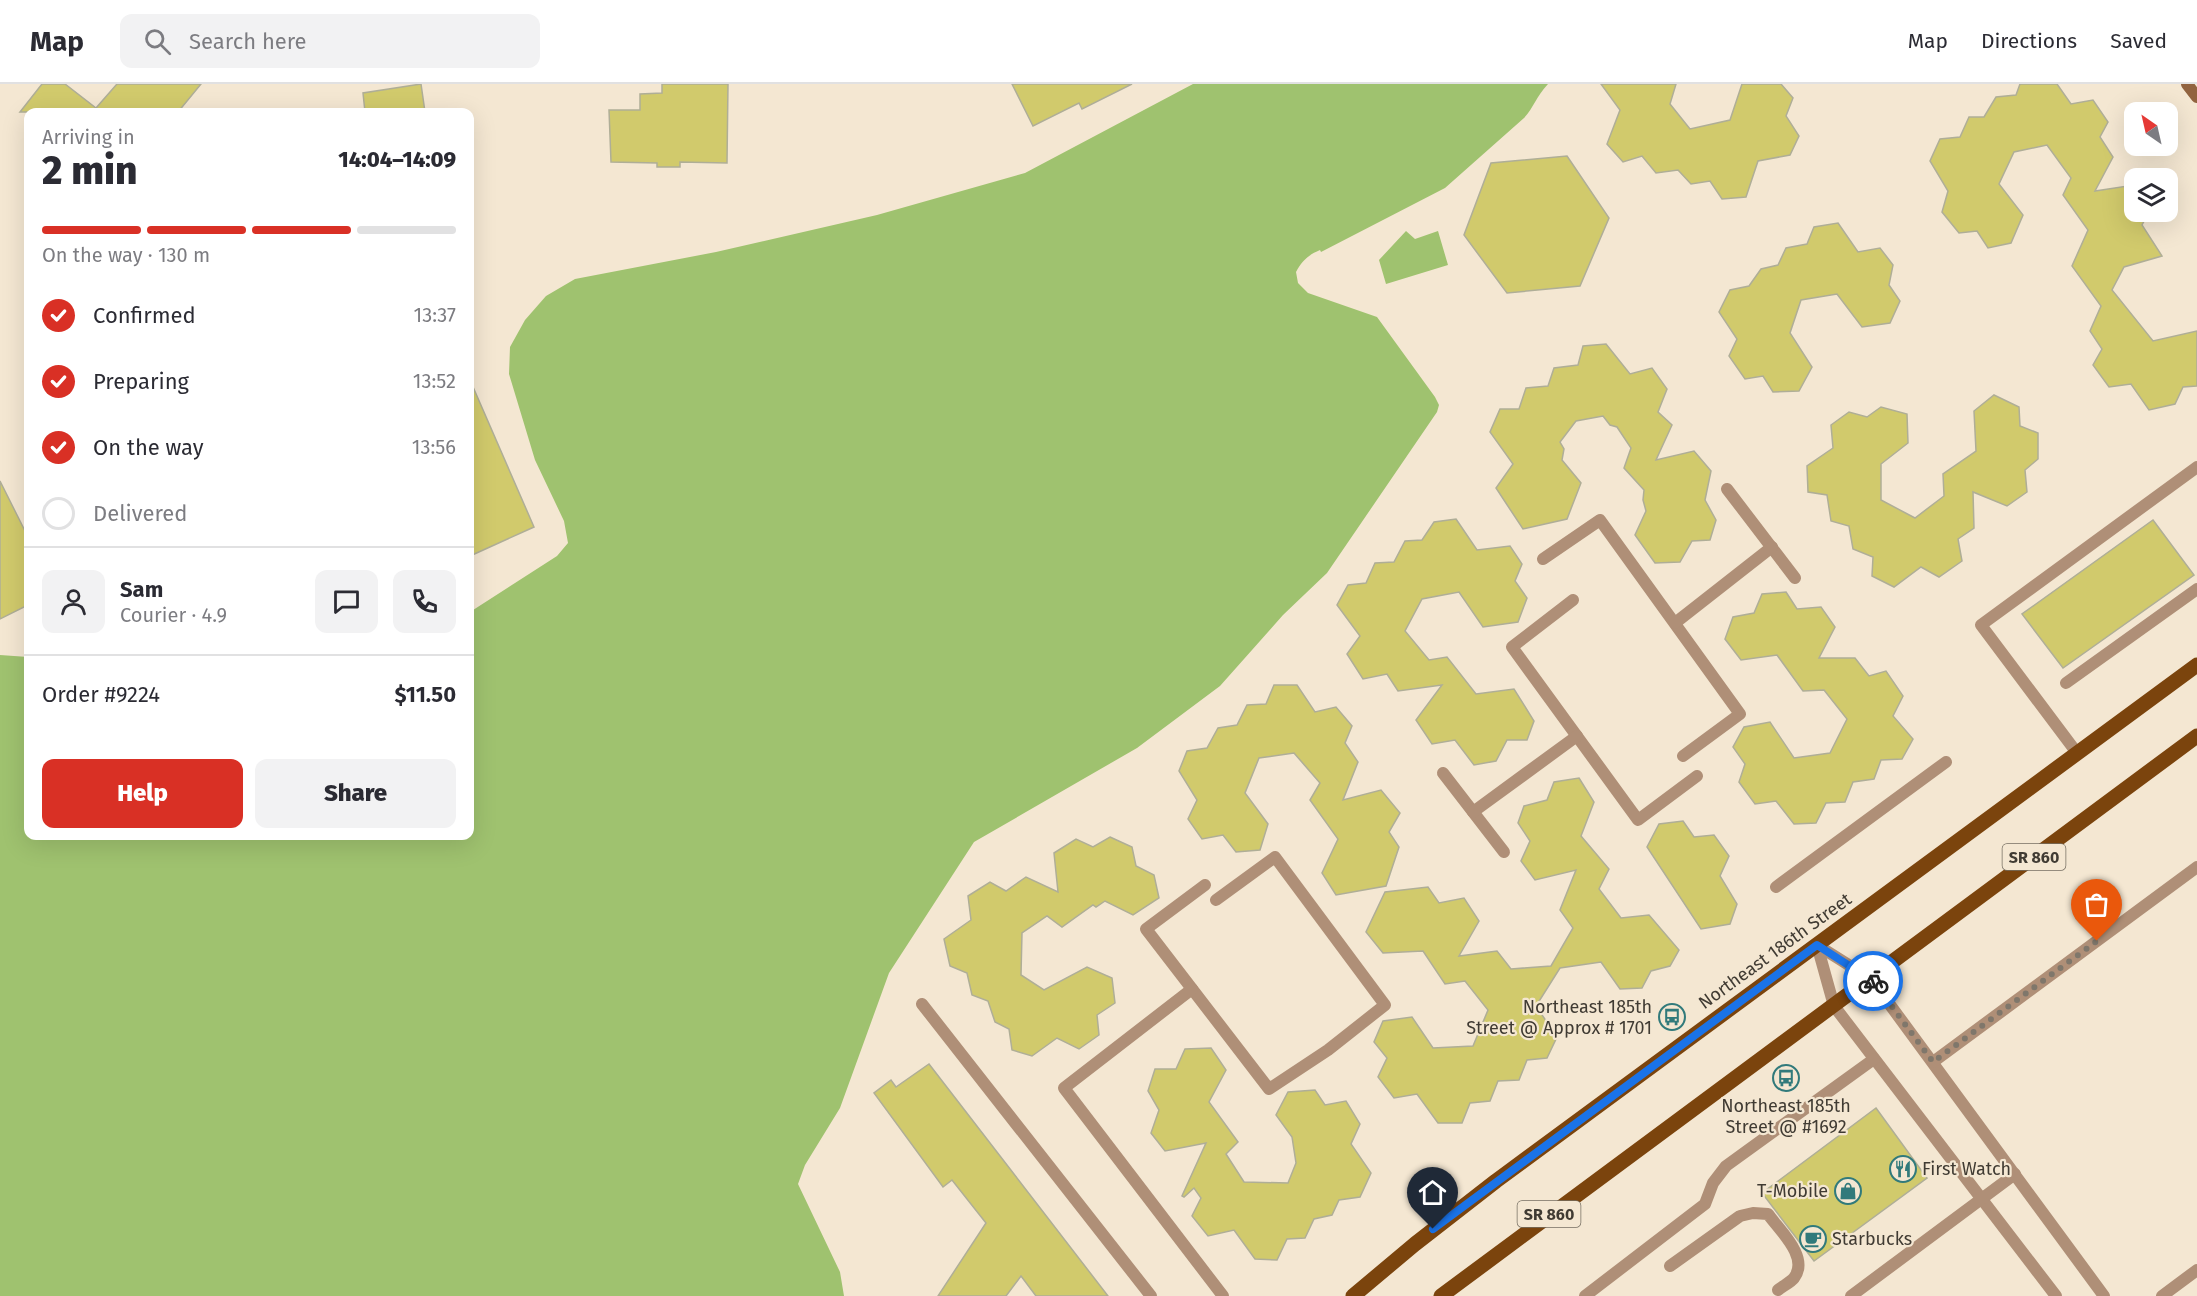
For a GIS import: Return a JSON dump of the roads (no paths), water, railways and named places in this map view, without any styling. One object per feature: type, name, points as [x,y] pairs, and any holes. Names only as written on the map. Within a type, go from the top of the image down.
[{"type":"main road","name":"Northeast 186th Street","points":[[1353,1296],[1496,1181],[2197,665]]},
{"type":"main road","name":"SR 860","points":[[1441,1296],[2197,736]]},
{"type":"street","points":[[2187,84],[2197,97]]},
{"type":"lane","points":[[2077,753],[1981,625],[2197,467]]},
{"type":"lane","points":[[1727,489],[1796,578]]},
{"type":"lane","points":[[1544,560],[1600,520],[1740,714],[1683,756]]},
{"type":"lane","points":[[1675,623],[1772,548]]},
{"type":"lane","points":[[2066,683],[2197,589]]},
{"type":"lane","points":[[1573,600],[1512,647],[1638,819],[1697,776]]},
{"type":"lane","points":[[1473,812],[1577,736]]},
{"type":"lane","points":[[1776,887],[1946,762]]},
{"type":"lane","points":[[1443,773],[1504,852]]},
{"type":"lane","points":[[1206,885],[1146,929],[1269,1089],[1328,1050],[1385,1005],[1275,857],[1216,900]]},
{"type":"lane","points":[[1933,1062],[2197,867]]},
{"type":"lane","points":[[1817,945],[1871,979],[2104,1296]]},
{"type":"lane","points":[[1817,945],[1834,1006],[2056,1296]]},
{"type":"lane","points":[[1192,989],[1064,1088],[1223,1296]]},
{"type":"lane","points":[[922,1004],[1151,1296]]},
{"type":"lane","points":[[1586,1296],[1705,1204],[1713,1183],[1726,1166],[1874,1059]]},
{"type":"lane","points":[[1851,1296],[2015,1174]]},
{"type":"lane","points":[[1670,1266],[1740,1216],[1753,1213],[1768,1214],[1797,1254],[1799,1264],[1795,1277],[1778,1290]]},
{"type":"lane","points":[[2162,1296],[2197,1270]]},
{"type":"place","name":"Northeast 185th Street @ Approx # 1701","points":[[1672,1017]]},
{"type":"place","name":"Northeast 185th Street @ #1692","points":[[1786,1078]]},
{"type":"place","name":"First Watch","points":[[1903,1169]]},
{"type":"place","name":"T-Mobile","points":[[1848,1191]]},
{"type":"place","name":"Starbucks","points":[[1813,1239]]}]
